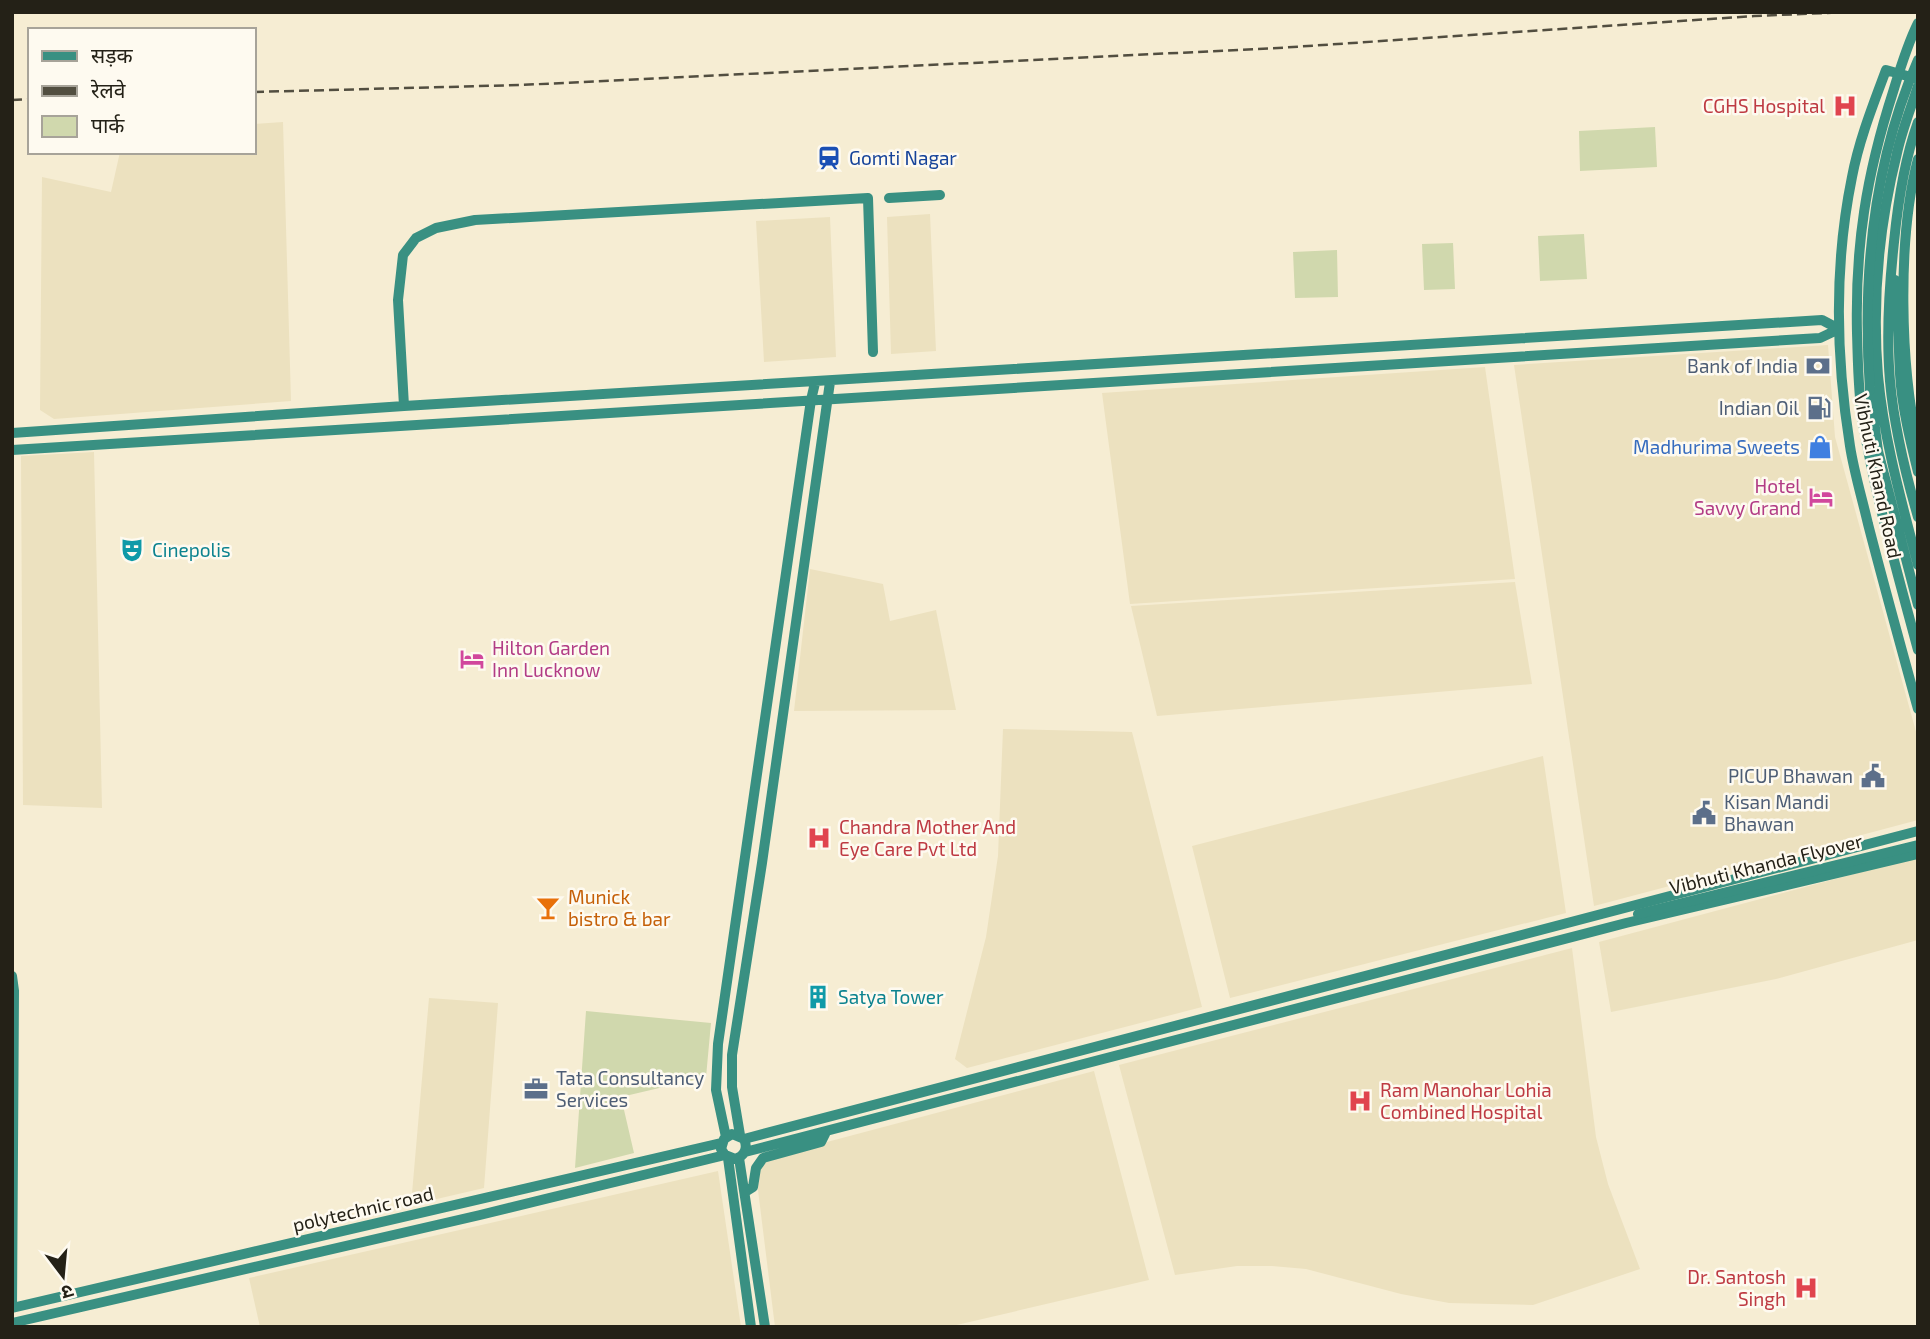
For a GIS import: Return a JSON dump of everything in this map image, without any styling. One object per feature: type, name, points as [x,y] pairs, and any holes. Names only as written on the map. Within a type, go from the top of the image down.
[{"type":"street","points":[[1918,23],[1897,77],[1872,165],[1859,234],[1856,292],[1858,380],[1863,423],[1892,552],[1918,650]]},
{"type":"street","points":[[1918,60],[1887,148],[1874,211],[1868,260],[1866,331],[1872,416],[1878,451],[1918,606]]},
{"type":"street","name":"Vibhuti Khand Road","points":[[1918,79],[1886,70],[1865,127],[1847,208],[1841,257],[1839,329],[1842,391],[1854,466],[1887,601],[1918,709]]},
{"type":"street","points":[[1918,86],[1897,152],[1883,221],[1878,264],[1876,334],[1878,376],[1918,565]]},
{"type":"street","points":[[1918,122],[1909,148],[1898,204],[1888,317],[1890,380],[1898,465],[1918,517]]},
{"type":"street","points":[[1918,159],[1910,203],[1905,276],[1907,363],[1918,446]]},
{"type":"street","points":[[889,198],[940,195]]},
{"type":"street","points":[[404,406],[398,300],[403,255],[416,238],[436,228],[475,220],[868,198],[873,352]]},
{"type":"street","points":[[1892,259],[1898,303],[1900,376],[1918,472]]},
{"type":"street","points":[[12,433],[404,406],[1822,320],[1839,329]]},
{"type":"street","points":[[12,450],[1821,338],[1839,329]]},
{"type":"street","points":[[765,1327],[745,1192],[742,1155],[746,1148],[732,1087],[732,1055],[830,382]]},
{"type":"street","points":[[751,1327],[716,1090],[718,1044],[815,383]]},
{"type":"street","points":[[1846,419],[1872,416]]},
{"type":"street","points":[[128,425],[130,443]]},
{"type":"street","points":[[13,1324],[742,1155],[1626,923],[1917,854],[1915,832],[742,1137],[732,1134],[724,1140]]},
{"type":"street","name":"Vibhuti Khanda Flyover","points":[[1626,923],[1637,914],[1918,845]]},
{"type":"street","points":[[12,976],[12,1308]]},
{"type":"street","points":[[1044,1059],[1048,1073]]},
{"type":"street","points":[[745,1192],[753,1187],[756,1168],[763,1158],[821,1142],[826,1132]]},
{"type":"street","name":"polytechnic road","points":[[12,1308],[724,1140]]},
{"type":"street","points":[[234,1256],[238,1271]]},
{"type":"shaded area","points":[[283,122],[291,401],[54,419],[40,410],[42,177],[111,192],[120,154],[256,154],[256,124]]},
{"type":"shaded area","points":[[930,214],[936,351],[891,354],[887,217]]},
{"type":"shaded area","points":[[830,217],[836,357],[764,362],[756,221]]},
{"type":"shaded area","points":[[1828,345],[1835,437],[1918,739],[1918,820],[1594,906],[1514,365]]},
{"type":"shaded area","points":[[1485,367],[1515,579],[1130,604],[1102,393]]},
{"type":"shaded area","points":[[94,452],[102,808],[23,805],[21,456]]},
{"type":"shaded area","points":[[810,569],[883,584],[890,621],[936,610],[956,710],[794,711]]},
{"type":"shaded area","points":[[1515,582],[1532,684],[1157,716],[1131,606]]},
{"type":"shaded area","points":[[1003,729],[1132,732],[1202,1007],[967,1068],[955,1059],[986,937],[998,856]]},
{"type":"shaded area","points":[[1543,756],[1566,913],[1230,998],[1192,846]]},
{"type":"shaded area","points":[[1918,857],[1918,940],[1776,979],[1611,1012],[1599,942]]},
{"type":"shaded area","name":"Ram Manohar Lohia Combined Hospital","points":[[1572,948],[1596,1137],[1608,1184],[1640,1269],[1533,1305],[1449,1303],[1401,1294],[1306,1269],[1272,1266],[1237,1266],[1175,1275],[1119,1065]]},
{"type":"shaded area","points":[[429,998],[498,1003],[484,1188],[411,1205]]},
{"type":"shaded area","points":[[1094,1071],[1149,1280],[948,1327],[775,1327],[756,1174],[763,1159]]},
{"type":"shaded area","points":[[718,1171],[741,1327],[260,1327],[249,1278]]},
{"type":"green space","points":[[1655,127],[1657,167],[1580,171],[1579,131]]},
{"type":"green space","points":[[1584,234],[1587,279],[1540,281],[1538,236]]},
{"type":"green space","points":[[1453,243],[1455,289],[1424,290],[1422,244]]},
{"type":"green space","points":[[1337,250],[1338,297],[1295,298],[1293,252]]},
{"type":"green space","points":[[586,1011],[711,1023],[706,1077],[621,1097],[634,1153],[575,1168]]},
{"type":"railway","points":[[256,92],[521,85],[1278,48],[1851,12]]},
{"type":"railway","points":[[12,100],[28,99]]},
{"type":"place","name":"CGHS Hospital","points":[[1845,106]]},
{"type":"place","name":"Gomti Nagar","points":[[829,158]]},
{"type":"place","name":"Bank of India","points":[[1818,366]]},
{"type":"place","name":"Indian Oil","points":[[1819,408]]},
{"type":"place","name":"Madhurima Sweets","points":[[1820,447]]},
{"type":"place","name":"Hotel Savvy Grand","points":[[1821,497]]},
{"type":"place","name":"Cinepolis","points":[[132,550]]},
{"type":"place","name":"Hilton Garden Inn Lucknow","points":[[472,659]]},
{"type":"place","name":"PICUP Bhawan","points":[[1873,776]]},
{"type":"place","name":"Kisan Mandi Bhawan","points":[[1704,813]]},
{"type":"place","name":"Chandra Mother And Eye Care Pvt Ltd","points":[[819,838]]},
{"type":"place","name":"Munick bistro & bar","points":[[548,908]]},
{"type":"place","name":"Satya Tower","points":[[818,997]]},
{"type":"place","name":"Tata Consultancy Services","points":[[536,1089]]},
{"type":"place","name":"Ram Manohar Lohia Combined Hospital","points":[[1360,1101]]},
{"type":"place","name":"Dr. Santosh Singh","points":[[1806,1288]]}]
